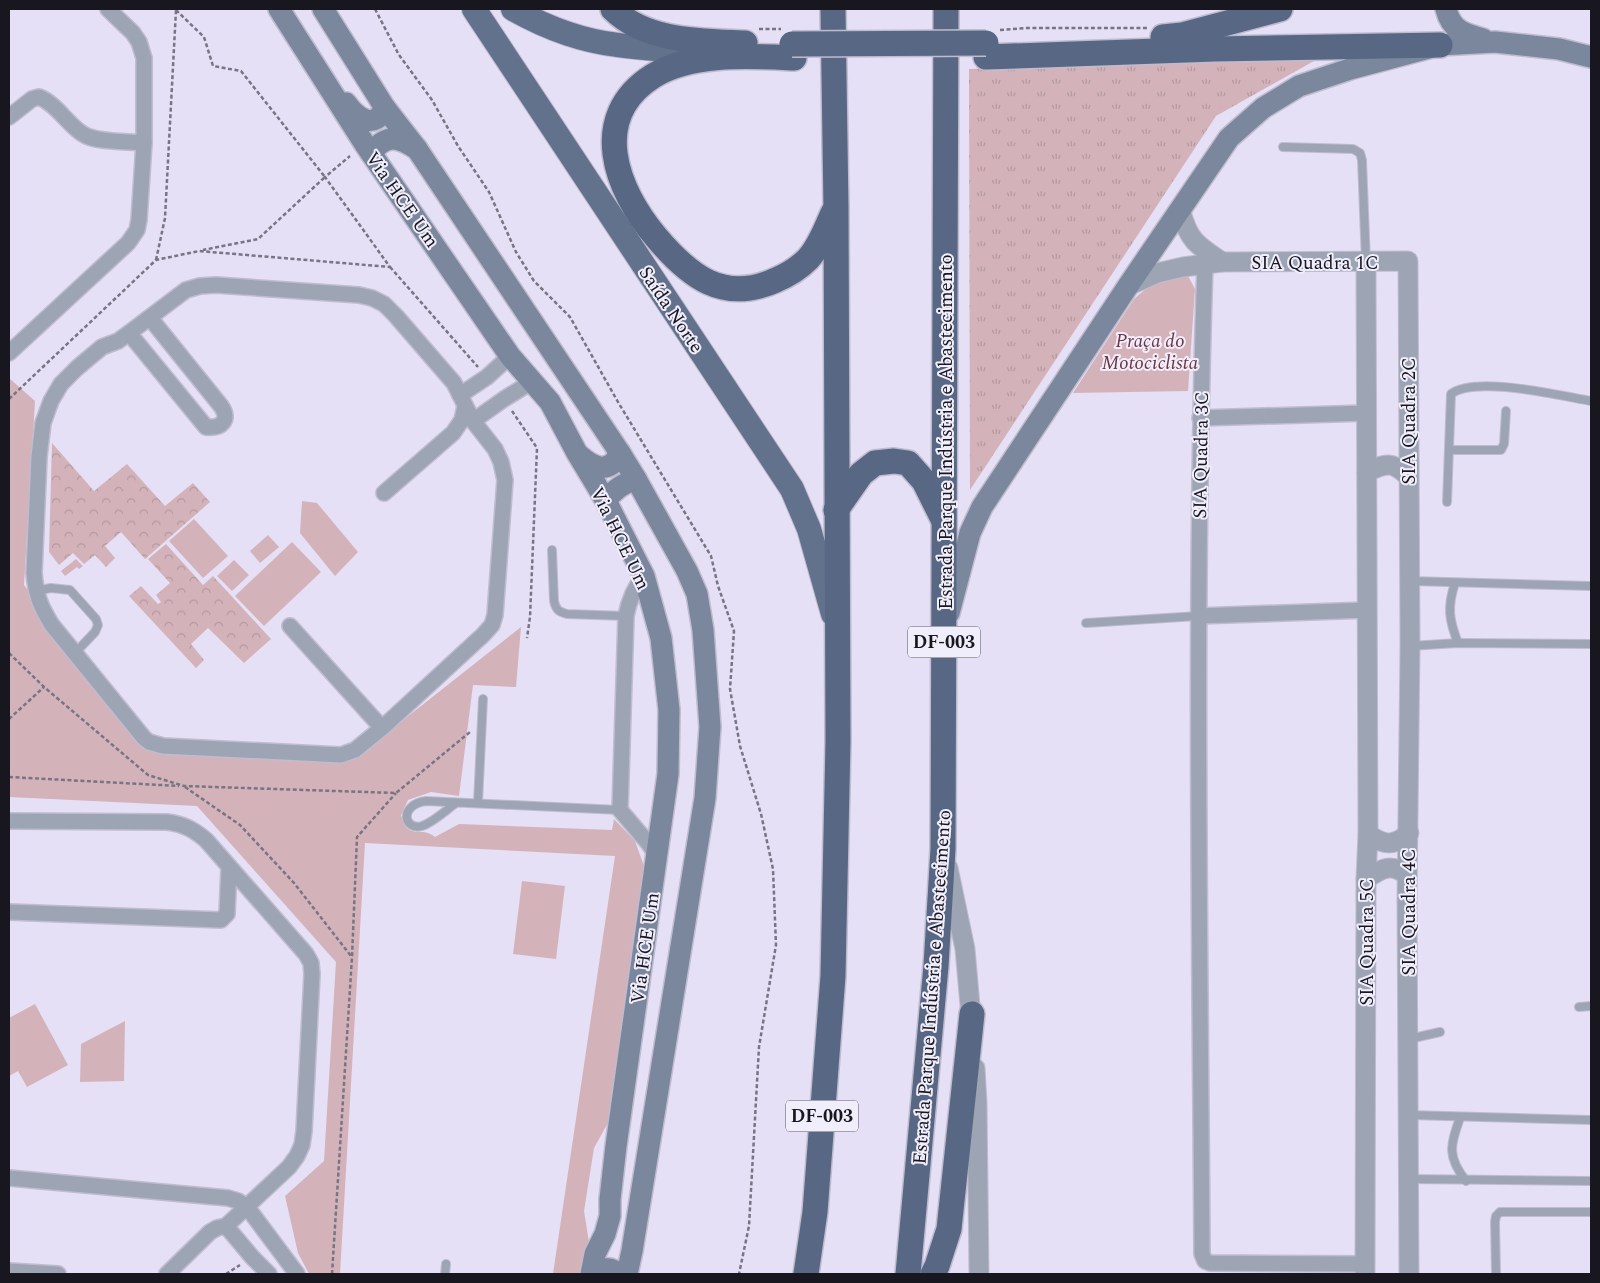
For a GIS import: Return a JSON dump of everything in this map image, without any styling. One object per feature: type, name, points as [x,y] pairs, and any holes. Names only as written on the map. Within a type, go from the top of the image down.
[{"type":"highway","points":[[613,9],[630,22],[659,34],[702,41],[793,51]]},
{"type":"highway","name":"DF-003","points":[[806,1274],[815,1212],[833,976],[838,741],[836,625],[836,208],[832,9]]},
{"type":"highway","name":"Estrada Parque Indústria e Abastecimento","points":[[908,1274],[936,966],[944,849],[946,9]]},
{"type":"highway","points":[[836,208],[816,248],[808,259],[796,268],[767,284],[735,289],[708,282],[683,267],[640,218],[624,189],[614,155],[616,123],[626,103],[641,86],[653,76],[669,68],[686,63],[741,55],[793,51],[1148,39],[1182,36],[1280,9]]},
{"type":"highway","points":[[990,43],[1215,49],[1440,45]]},
{"type":"highway","points":[[836,510],[861,474],[875,463],[894,461],[908,463],[924,481],[946,524]]},
{"type":"highway","points":[[932,1274],[949,1229],[972,1014]]},
{"type":"highway","points":[[797,1274],[815,1212]]},
{"type":"main road","name":"Via HCE Um","points":[[279,9],[368,148],[510,356],[550,402],[577,453],[606,501],[644,576],[661,638],[669,710],[668,774],[616,1146],[610,1216],[605,1234],[595,1254],[591,1273]]},
{"type":"main road","points":[[322,9],[385,108],[417,149],[620,453],[687,570],[697,594],[703,630],[710,727],[704,798],[647,1162],[627,1274]]},
{"type":"main road","name":"Saída Norte","points":[[474,9],[792,489],[809,529],[836,625]]},
{"type":"main road","points":[[514,9],[527,17],[567,33],[616,45],[741,55]]},
{"type":"main road","points":[[1446,9],[1450,21],[1457,29],[1495,42]]},
{"type":"main road","points":[[944,633],[970,533],[982,507],[1128,286],[1181,212],[1230,138],[1263,108],[1299,86],[1350,69],[1440,45],[1495,42],[1559,49],[1591,57]]},
{"type":"main road","points":[[311,58],[353,113],[361,119],[369,121],[377,119],[385,108]]},
{"type":"main road","points":[[368,148],[393,139],[404,141],[417,149]]},
{"type":"main road","points":[[577,453],[590,465],[600,468],[608,466],[616,460],[620,453]]},
{"type":"main road","points":[[606,501],[612,492],[636,479]]},
{"type":"main road","points":[[616,1146],[619,1157],[624,1163],[635,1166],[647,1162]]},
{"type":"main road","points":[[591,1273],[609,1268],[618,1274]]},
{"type":"street","points":[[9,352],[134,236],[139,220],[144,143],[144,58],[134,33],[108,9]]},
{"type":"street","points":[[9,117],[32,99],[39,97],[49,103],[84,135],[93,138],[144,143]]},
{"type":"street","points":[[1181,212],[1186,229],[1192,240],[1213,263]]},
{"type":"street","name":"SIA Quadra 1C","points":[[1128,286],[1158,273],[1213,263],[1408,261]]},
{"type":"street","name":"SIA Quadra 2C","points":[[1408,261],[1410,646]]},
{"type":"street","points":[[1365,1269],[1210,1263],[1205,1261],[1202,1254],[1198,616],[1367,610],[1366,262]]},
{"type":"street","name":"SIA Quadra 3C","points":[[1198,616],[1200,418],[1213,263]]},
{"type":"street","points":[[216,285],[359,295],[384,304],[450,379],[473,421],[495,449],[501,462],[505,480],[495,615],[492,625],[382,728],[355,750],[341,755],[156,744],[144,738],[52,625],[40,606],[35,591],[34,572],[43,422],[61,384],[77,368],[102,347],[118,341],[150,318],[186,290],[200,286],[216,285]]},
{"type":"street","points":[[129,333],[206,427],[214,428],[220,426],[225,420],[225,411],[222,406],[150,318]]},
{"type":"street","points":[[384,493],[453,433],[462,420],[462,400],[510,356]]},
{"type":"street","points":[[473,421],[533,381]]},
{"type":"street","points":[[1200,418],[1367,413]]},
{"type":"street","points":[[1367,472],[1382,464],[1393,465],[1400,468],[1408,476]]},
{"type":"street","points":[[644,576],[637,584],[630,598],[626,616],[620,810],[657,856]]},
{"type":"street","name":"SIA Quadra 5C","points":[[1365,1269],[1366,879],[1368,834],[1367,610]]},
{"type":"street","points":[[290,626],[382,728]]},
{"type":"street","name":"SIA Quadra 4C","points":[[1409,1274],[1410,1115],[1407,875],[1410,646]]},
{"type":"street","points":[[9,821],[166,822],[180,824],[194,830],[206,840],[306,954],[311,963],[312,974],[302,1145],[297,1156],[289,1167],[248,1207],[226,1226],[210,1232],[167,1274]]},
{"type":"street","points":[[1368,834],[1378,841],[1389,844],[1401,841],[1409,833]]},
{"type":"street","points":[[944,849],[965,948],[972,1014],[977,1102],[979,1274]]},
{"type":"street","points":[[9,912],[221,920],[227,914],[229,868]]},
{"type":"street","points":[[1366,879],[1377,871],[1386,868],[1399,869],[1407,875]]},
{"type":"street","points":[[9,1178],[228,1198],[238,1201],[248,1207],[297,1274]]},
{"type":"street","points":[[226,1226],[269,1274],[287,1260]]},
{"type":"street","points":[[9,1271],[58,1274]]},
{"type":"lane","points":[[1283,147],[1353,149],[1360,153],[1362,160],[1366,262]]},
{"type":"lane","points":[[1447,502],[1452,394],[1457,390],[1465,388],[1508,387],[1591,401]]},
{"type":"lane","points":[[1449,450],[1501,450],[1504,444],[1506,410]]},
{"type":"lane","points":[[552,550],[554,601],[555,607],[559,612],[567,614],[626,616]]},
{"type":"lane","points":[[1409,581],[1591,586]]},
{"type":"lane","points":[[1455,583],[1450,598],[1449,614],[1458,643]]},
{"type":"lane","points":[[35,591],[51,588],[70,590],[96,619],[98,625],[96,632],[75,653]]},
{"type":"lane","points":[[1086,624],[1198,616]]},
{"type":"lane","points":[[1410,646],[1458,643],[1591,644]]},
{"type":"lane","points":[[478,802],[483,699]]},
{"type":"lane","points":[[456,803],[420,826],[413,826],[408,821],[406,814],[409,808],[416,802],[434,801],[620,810]]},
{"type":"lane","points":[[1579,1007],[1591,1006]]},
{"type":"lane","points":[[1409,1039],[1440,1032]]},
{"type":"lane","points":[[1410,1115],[1460,1118],[1591,1120]]},
{"type":"lane","points":[[1460,1118],[1451,1148],[1452,1160],[1466,1181]]},
{"type":"lane","points":[[1409,1179],[1591,1181]]},
{"type":"lane","points":[[1496,1274],[1495,1222],[1496,1216],[1500,1212],[1506,1210],[1591,1212]]},
{"type":"lane","points":[[445,1274],[446,1264]]},
{"type":"path","points":[[175,9],[204,37],[213,66],[241,71],[325,177],[390,267],[199,251]]},
{"type":"path","points":[[156,260],[164,218],[175,9]]},
{"type":"path","points":[[990,43],[1027,28],[1150,28]]},
{"type":"path","points":[[9,399],[156,260],[258,239],[325,177],[368,148]]},
{"type":"path","points":[[9,719],[44,687]]},
{"type":"path","points":[[332,1274],[352,957],[357,837],[396,793]]},
{"type":"green space","points":[[1321,57],[1216,116],[970,490],[969,69]]},
{"type":"green space","name":"Praça do Motociclista","points":[[1161,276],[1188,276],[1195,289],[1188,391],[1073,393],[1134,299]]},
{"type":"green space","points":[[9,378],[35,401],[24,585],[147,740],[355,758],[521,627],[516,687],[473,685],[459,796],[431,792],[408,800],[401,815],[407,828],[411,831],[425,832],[435,837],[459,824],[612,830],[614,819],[635,841],[645,869],[609,1121],[594,1148],[584,1211],[591,1255],[586,1274],[553,1274],[615,856],[365,843],[340,1274],[309,1274],[298,1253],[285,1196],[324,1161],[336,962],[197,806],[9,797]]},
{"type":"green space","points":[[52,443],[94,491],[127,464],[165,506],[193,483],[210,502],[145,559],[121,532],[105,546],[115,558],[106,567],[95,555],[84,564],[73,553],[59,565],[49,552]]},
{"type":"green space","points":[[302,501],[317,503],[358,552],[335,576],[300,533]]},
{"type":"green space","points":[[194,519],[228,556],[203,578],[169,541]]},
{"type":"green space","points":[[268,535],[279,547],[260,563],[250,551]]},
{"type":"green space","points":[[292,542],[321,572],[264,626],[235,596]]},
{"type":"green space","points":[[166,544],[203,585],[213,576],[271,639],[244,663],[208,628],[191,644],[204,660],[196,668],[129,596],[141,586],[158,604],[161,602],[156,595],[170,583],[148,559]]},
{"type":"green space","points":[[76,559],[83,566],[79,569],[77,567],[65,576],[61,571]]},
{"type":"green space","points":[[234,560],[249,575],[232,591],[217,576]]},
{"type":"green space","points":[[522,881],[565,886],[556,959],[513,954]]},
{"type":"green space","points":[[35,1004],[68,1065],[27,1087],[18,1071],[9,1076],[9,1018]]},
{"type":"green space","points":[[125,1021],[124,1081],[80,1082],[81,1044]]}]
